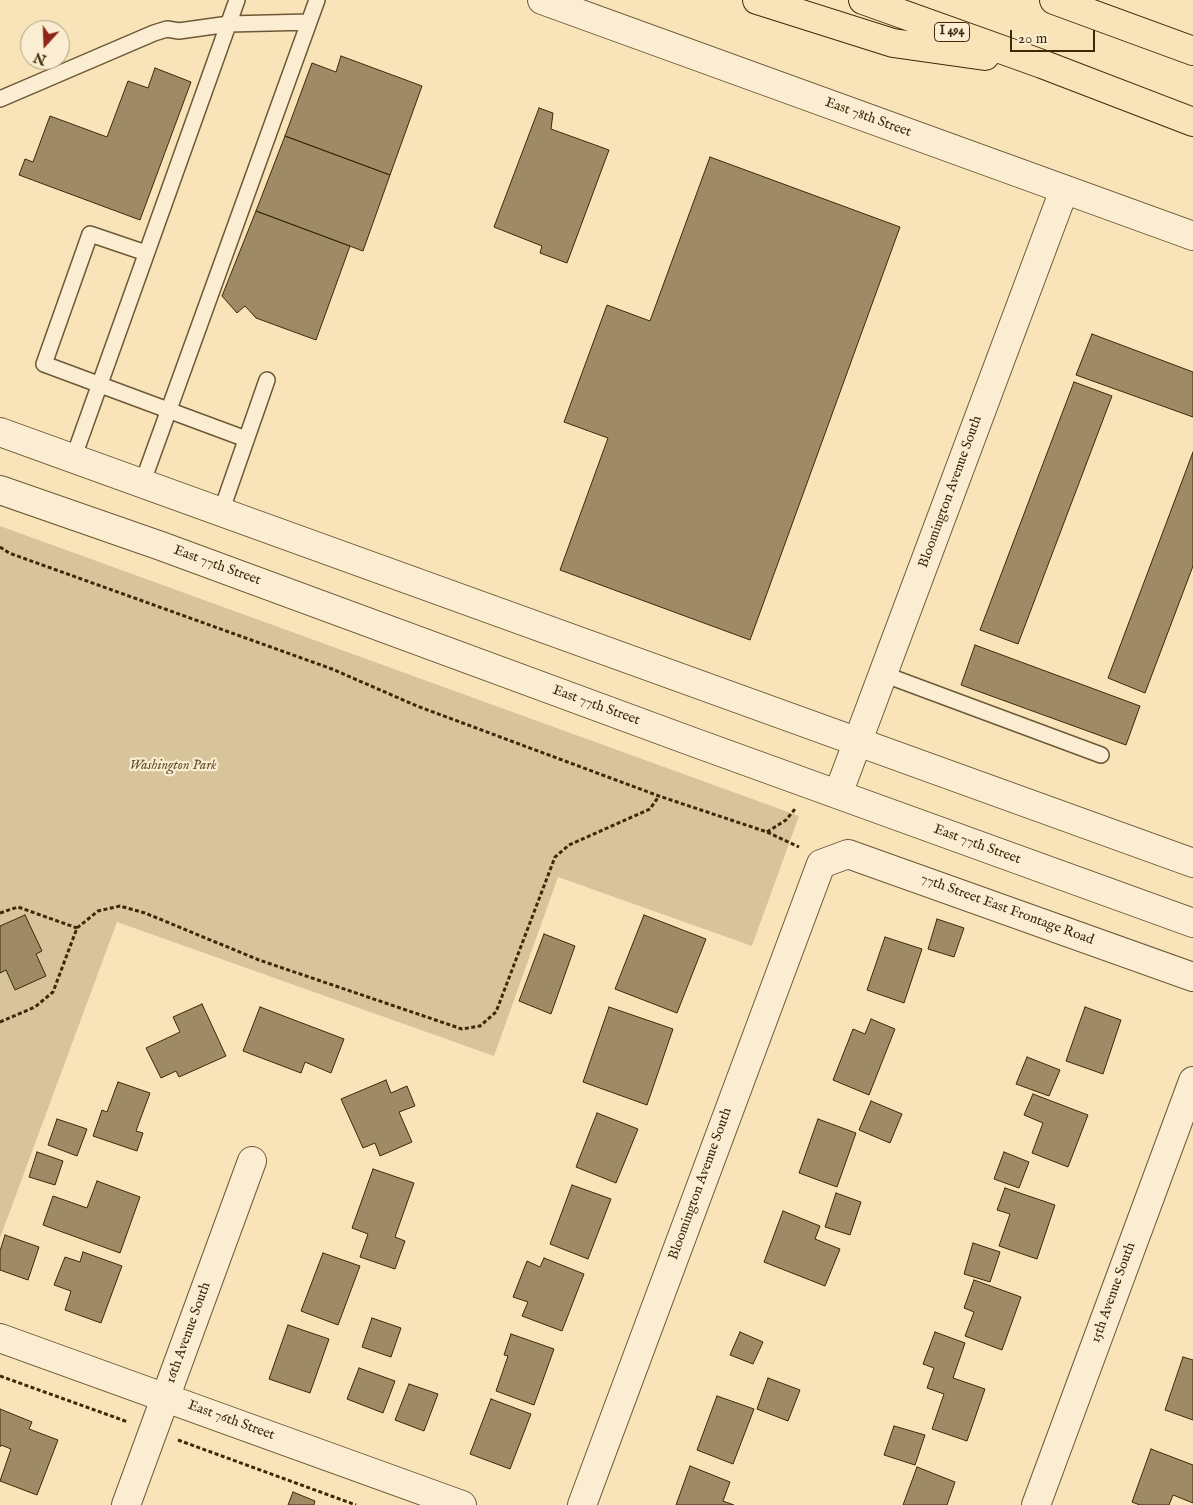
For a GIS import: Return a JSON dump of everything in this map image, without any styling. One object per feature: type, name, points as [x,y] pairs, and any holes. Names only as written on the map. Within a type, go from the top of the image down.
[{"type":"highway","points":[[757,0],[893,43],[1042,64]]},
{"type":"highway","name":"I 494","points":[[862,0],[1042,64],[1193,122]]},
{"type":"highway","points":[[1054,0],[1193,50]]},
{"type":"street","name":"East 78th Street","points":[[542,0],[1193,236]]},
{"type":"street","name":"Bloomington Avenue South","points":[[838,794],[1064,190]]},
{"type":"street","points":[[0,432],[1193,863]]},
{"type":"street","name":"East 77th Street","points":[[0,490],[162,546],[1193,923]]},
{"type":"street","name":"77th Street East Frontage Road","points":[[821,864],[848,854],[1193,977]]},
{"type":"street","name":"Bloomington Avenue South","points":[[582,1505],[821,864]]},
{"type":"street","name":"15th Avenue South","points":[[1036,1505],[1193,1081]]},
{"type":"street","name":"16th Avenue South","points":[[126,1505],[252,1161]]},
{"type":"street","name":"East 76th Street","points":[[0,1338],[462,1505]]},
{"type":"lane","points":[[73,459],[237,0]]},
{"type":"lane","points":[[142,484],[316,0]]},
{"type":"lane","points":[[0,98],[167,29],[179,31],[229,24],[309,22]]},
{"type":"lane","points":[[146,254],[90,234],[44,364],[246,439]]},
{"type":"lane","points":[[222,512],[267,380]]},
{"type":"lane","points":[[884,674],[1100,755]]},
{"type":"path","points":[[0,547],[9,553],[332,669],[417,706],[658,796],[767,832],[799,847],[821,864]]},
{"type":"path","points":[[0,1022],[35,1007],[53,992],[77,928],[98,911],[120,906],[145,913],[259,960],[462,1029],[480,1026],[496,1012],[556,857],[569,845],[650,810],[658,796]]},
{"type":"path","points":[[767,832],[786,820],[798,805]]},
{"type":"path","points":[[0,913],[18,907],[77,928]]},
{"type":"path","points":[[0,1376],[129,1423]]},
{"type":"path","points":[[180,1441],[356,1505]]},
{"type":"green space","name":"Washington Park","points":[[0,526],[799,816],[752,946],[558,877],[494,1056],[117,922],[0,1238]]},
{"type":"building","points":[[341,56],[422,86],[390,175],[285,136],[312,63],[336,72]]},
{"type":"building","points":[[155,68],[191,82],[140,220],[19,175],[25,159],[33,162],[50,116],[107,137],[128,81],[148,88]]},
{"type":"building","points":[[539,108],[553,113],[551,129],[609,150],[567,263],[540,253],[542,246],[494,227]]},
{"type":"building","points":[[285,136],[390,175],[363,251],[256,211]]},
{"type":"building","points":[[710,157],[900,227],[750,640],[560,570],[608,438],[564,422],[607,305],[650,321]]},
{"type":"building","points":[[256,211],[350,246],[316,340],[256,318],[245,306],[237,313],[222,296]]},
{"type":"building","points":[[1092,334],[1193,372],[1193,417],[1076,375]]},
{"type":"building","points":[[1074,382],[1112,396],[1018,644],[980,630]]},
{"type":"building","points":[[1193,452],[1193,566],[1145,693],[1108,678]]},
{"type":"building","points":[[975,645],[1140,706],[1126,745],[961,685]]},
{"type":"building","points":[[25,915],[42,951],[36,954],[46,976],[15,990],[6,970],[0,973],[0,926]]},
{"type":"building","points":[[644,915],[706,939],[677,1013],[615,989]]},
{"type":"building","points":[[937,919],[964,928],[954,957],[928,949]]},
{"type":"building","points":[[544,934],[575,946],[551,1014],[519,1001]]},
{"type":"building","points":[[885,937],[922,949],[904,1003],[867,990]]},
{"type":"building","points":[[202,1004],[226,1056],[179,1077],[176,1071],[161,1078],[146,1048],[180,1032],[173,1017]]},
{"type":"building","points":[[260,1007],[344,1039],[331,1073],[305,1062],[301,1073],[243,1051]]},
{"type":"building","points":[[609,1007],[673,1029],[647,1105],[583,1082]]},
{"type":"building","points":[[1085,1007],[1121,1020],[1103,1074],[1066,1061]]},
{"type":"building","points":[[871,1019],[895,1029],[869,1095],[833,1080],[853,1029],[865,1034]]},
{"type":"building","points":[[1027,1057],[1060,1070],[1049,1096],[1016,1084]]},
{"type":"building","points":[[386,1080],[391,1093],[407,1086],[415,1106],[399,1112],[412,1142],[380,1156],[375,1143],[363,1148],[341,1099]]},
{"type":"building","points":[[118,1082],[150,1093],[136,1131],[143,1133],[137,1151],[93,1136],[102,1110],[107,1112]]},
{"type":"building","points":[[1033,1094],[1088,1115],[1068,1167],[1032,1153],[1043,1123],[1024,1115]]},
{"type":"building","points":[[871,1101],[902,1114],[890,1143],[859,1130]]},
{"type":"building","points":[[597,1113],[638,1129],[616,1183],[576,1167]]},
{"type":"building","points":[[57,1119],[87,1129],[77,1156],[48,1145]]},
{"type":"building","points":[[818,1119],[856,1133],[837,1187],[799,1173]]},
{"type":"building","points":[[37,1152],[63,1161],[55,1185],[29,1177]]},
{"type":"building","points":[[1004,1152],[1029,1162],[1019,1188],[994,1179]]},
{"type":"building","points":[[373,1169],[414,1183],[395,1237],[405,1241],[395,1269],[360,1257],[368,1234],[352,1228]]},
{"type":"building","points":[[97,1181],[140,1197],[120,1253],[43,1225],[53,1196],[87,1208]]},
{"type":"building","points":[[572,1185],[611,1199],[588,1259],[550,1244]]},
{"type":"building","points":[[1005,1188],[1055,1205],[1037,1259],[999,1246],[1010,1214],[997,1210]]},
{"type":"building","points":[[836,1193],[861,1202],[850,1235],[825,1227]]},
{"type":"building","points":[[783,1211],[820,1226],[815,1239],[840,1249],[825,1286],[764,1262]]},
{"type":"building","points":[[5,1235],[39,1247],[28,1280],[0,1270],[0,1251]]},
{"type":"building","points":[[973,1243],[1000,1252],[990,1282],[964,1274]]},
{"type":"building","points":[[83,1252],[122,1266],[101,1323],[65,1310],[71,1291],[54,1285],[65,1257],[80,1262]]},
{"type":"building","points":[[323,1253],[360,1266],[338,1325],[301,1311]]},
{"type":"building","points":[[544,1258],[584,1274],[562,1331],[522,1316],[528,1302],[513,1297],[527,1261],[540,1267]]},
{"type":"building","points":[[974,1280],[1021,1297],[1002,1350],[965,1336],[974,1312],[964,1308]]},
{"type":"building","points":[[372,1318],[401,1328],[391,1357],[362,1347]]},
{"type":"building","points":[[288,1325],[329,1339],[310,1393],[269,1379]]},
{"type":"building","points":[[740,1332],[763,1342],[753,1364],[730,1355]]},
{"type":"building","points":[[935,1332],[965,1343],[953,1378],[985,1389],[967,1441],[932,1429],[944,1394],[927,1388],[934,1368],[923,1364]]},
{"type":"building","points":[[511,1334],[554,1349],[534,1405],[496,1391],[508,1356],[504,1355]]},
{"type":"building","points":[[1183,1357],[1193,1360],[1193,1420],[1165,1410]]},
{"type":"building","points":[[359,1368],[395,1381],[383,1413],[347,1399]]},
{"type":"building","points":[[768,1378],[800,1390],[788,1421],[757,1409]]},
{"type":"building","points":[[409,1384],[438,1394],[424,1431],[395,1420]]},
{"type":"building","points":[[717,1396],[754,1409],[733,1464],[697,1450]]},
{"type":"building","points":[[491,1399],[531,1414],[510,1469],[470,1454]]},
{"type":"building","points":[[0,1409],[32,1422],[29,1429],[58,1440],[37,1495],[0,1481],[11,1449],[1,1445],[0,1447]]},
{"type":"building","points":[[894,1426],[925,1435],[915,1465],[884,1455]]},
{"type":"building","points":[[1151,1449],[1193,1465],[1193,1503],[1173,1495],[1169,1505],[1140,1505],[1132,1502]]},
{"type":"building","points":[[690,1466],[730,1482],[723,1501],[734,1505],[676,1505]]},
{"type":"building","points":[[917,1467],[955,1482],[947,1505],[903,1505]]},
{"type":"building","points":[[293,1492],[315,1501],[314,1505],[288,1505]]}]
